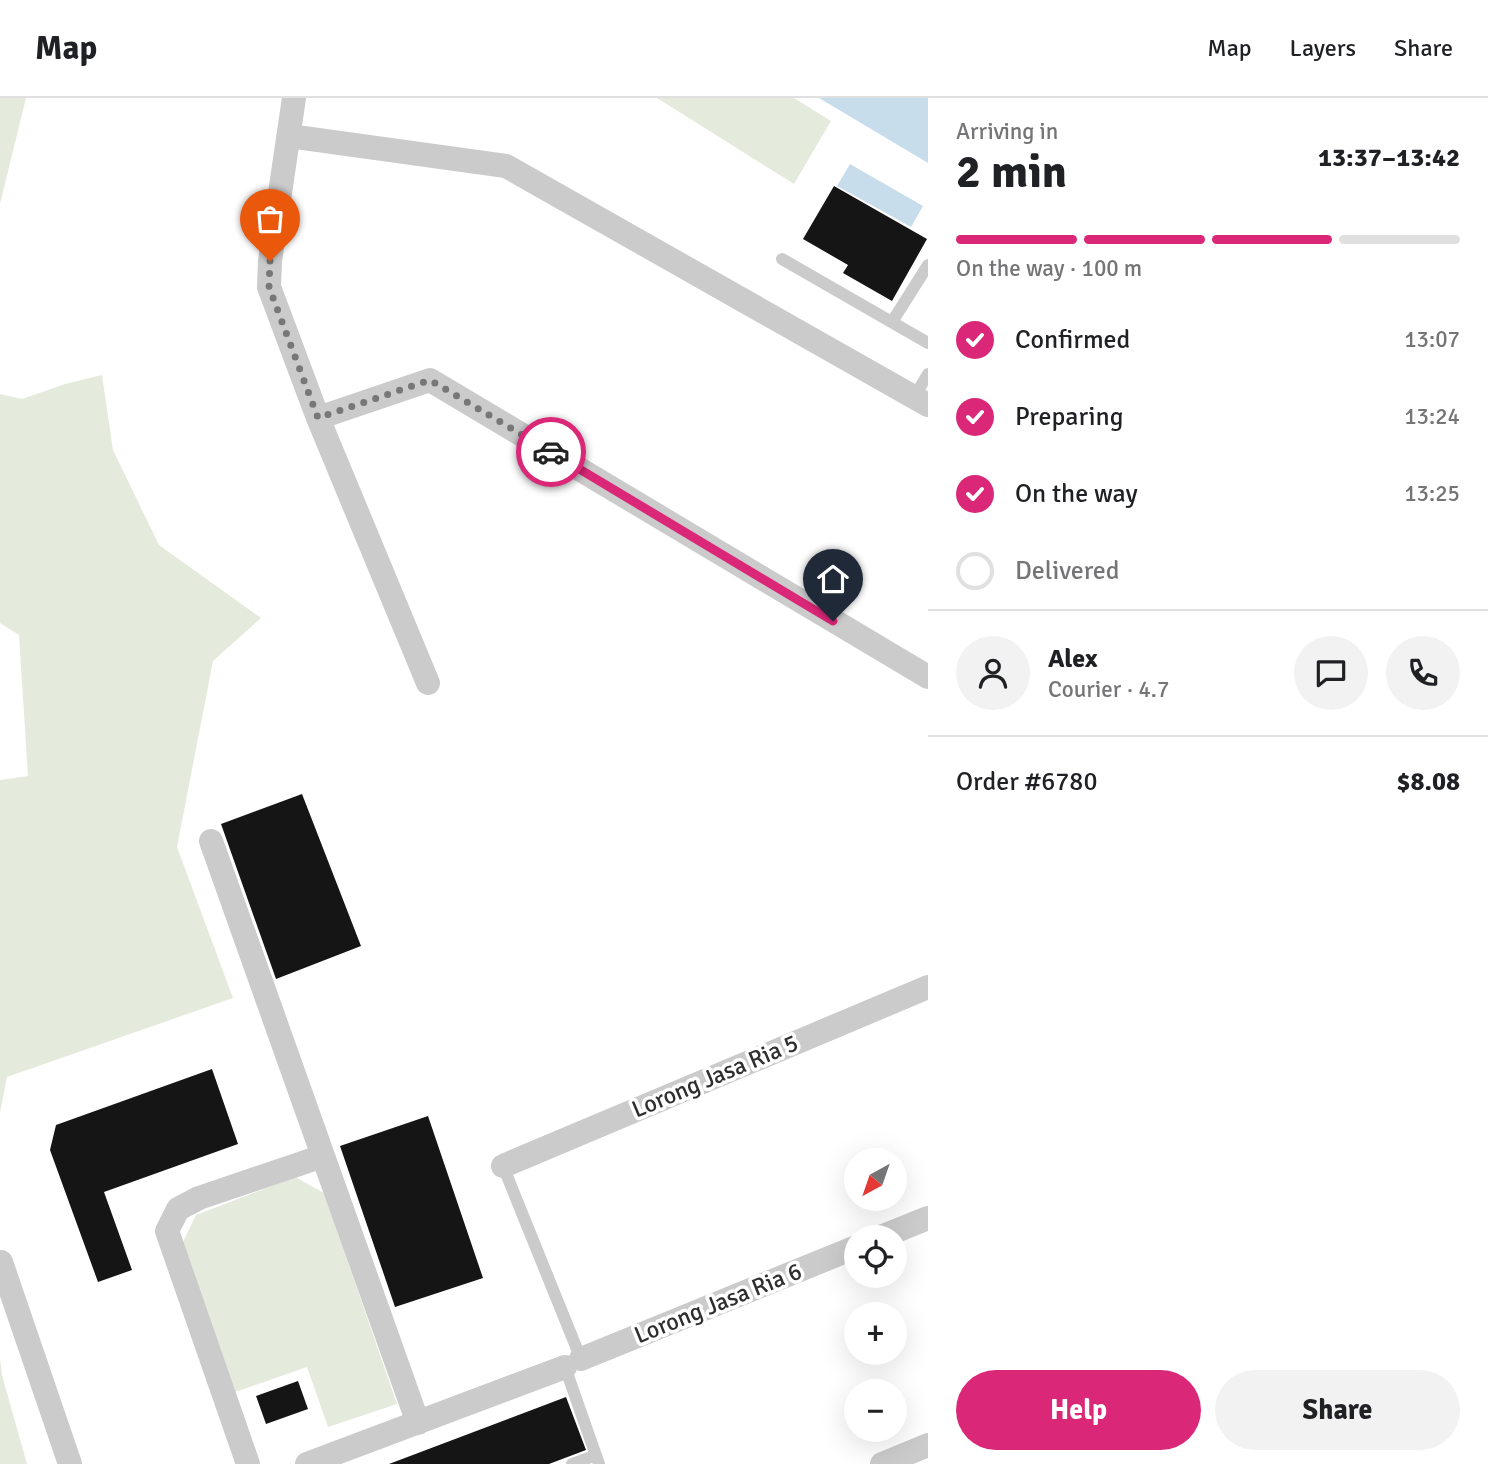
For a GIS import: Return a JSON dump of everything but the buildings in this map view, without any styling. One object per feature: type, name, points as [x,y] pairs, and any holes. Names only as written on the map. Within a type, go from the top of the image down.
[{"type":"street","points":[[294,98],[270,261],[269,287],[318,418],[428,683]]},
{"type":"street","points":[[289,136],[506,166],[921,401]]},
{"type":"street","points":[[318,418],[430,380],[928,677]]},
{"type":"street","points":[[211,841],[418,1423]]},
{"type":"street","name":"Lorong Jasa Ria 5","points":[[503,1166],[928,986]]},
{"type":"street","points":[[248,1464],[167,1231],[178,1209],[199,1198],[323,1156]]},
{"type":"street","points":[[907,1226],[928,1218]]},
{"type":"street","name":"Lorong Jasa Ria 6","points":[[307,1464],[351,1456],[418,1423],[844,1252]]},
{"type":"street","points":[[1,1262],[70,1464]]},
{"type":"street","points":[[882,1464],[928,1445]]},
{"type":"lane","points":[[782,259],[928,342]]},
{"type":"lane","points":[[892,322],[928,265]]},
{"type":"lane","points":[[921,401],[928,374]]},
{"type":"lane","points":[[503,1166],[573,1363],[597,1460],[572,1464]]},
{"type":"green space","points":[[0,98],[26,98],[0,204]]},
{"type":"green space","points":[[657,98],[794,98],[831,121],[794,184]]},
{"type":"green space","points":[[102,375],[113,450],[159,545],[261,618],[213,661],[177,847],[233,998],[7,1077],[0,1113],[0,780],[28,776],[19,635],[0,623],[0,394],[22,399]]},
{"type":"green space","points":[[295,1177],[324,1193],[397,1404],[328,1427],[307,1367],[235,1392],[183,1242],[196,1215]]},
{"type":"green space","points":[[0,1359],[2,1375],[27,1464],[0,1464]]},
{"type":"water","points":[[819,98],[928,98],[928,163]]},
{"type":"water","points":[[850,164],[923,206],[911,227],[837,186]]},
{"type":"way so far","points":[[270,261],[269,287],[318,418],[430,380],[551,452]]},
{"type":"route","points":[[551,452],[833,621]]}]
